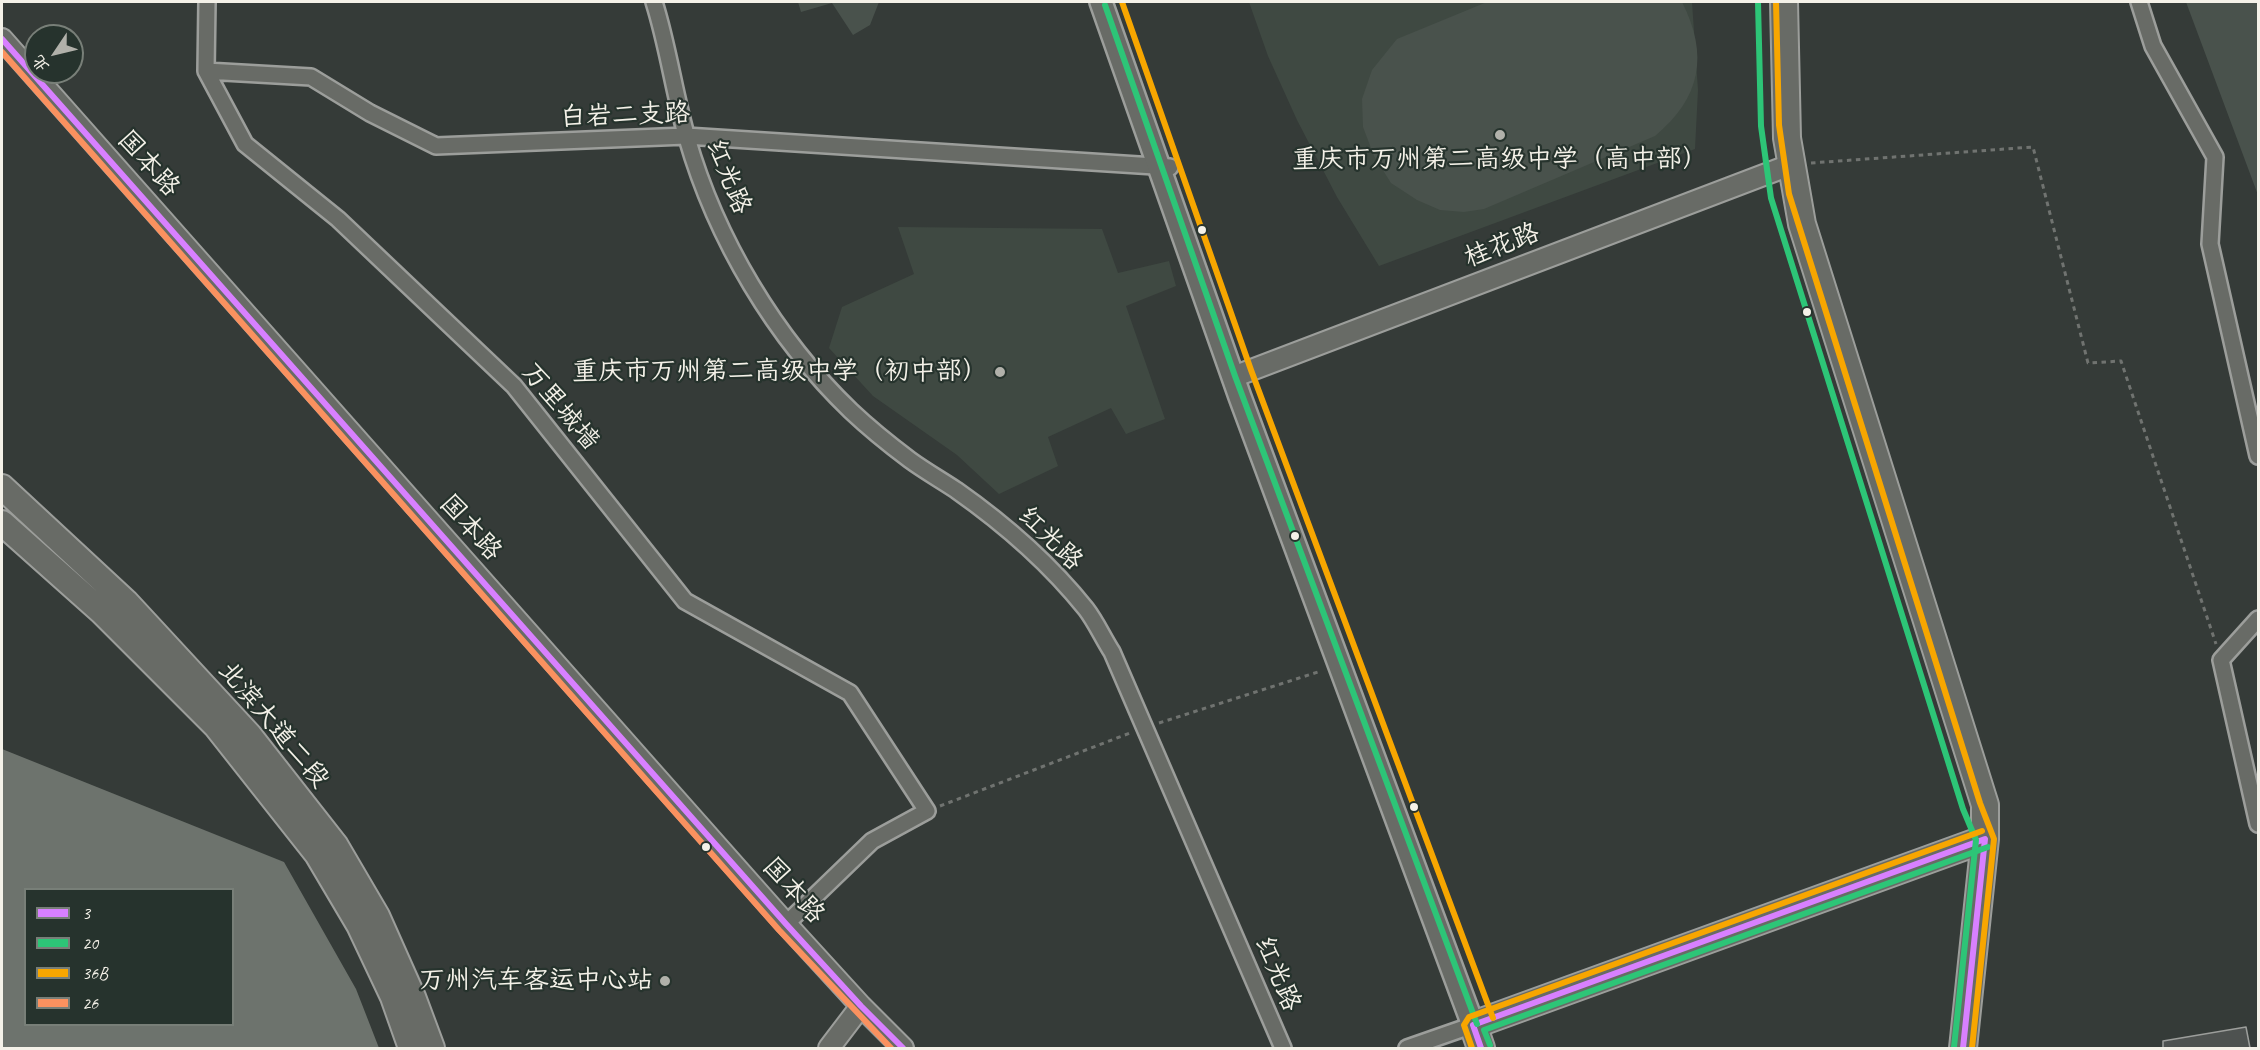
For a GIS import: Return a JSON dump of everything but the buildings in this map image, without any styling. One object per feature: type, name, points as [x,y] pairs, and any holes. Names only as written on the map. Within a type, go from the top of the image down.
[{"type":"highway","points":[[1767,2],[1770,126],[1985,805],[1985,839],[1963,1048]]},
{"type":"highway","points":[[1783,167],[1787,138],[1784,2]]},
{"type":"highway","points":[[1480,1031],[1985,839]]},
{"type":"main road","points":[[1101,2],[1165,167]]},
{"type":"main road","points":[[1113,2],[1165,167],[1238,375],[1480,1031]]},
{"type":"main road","name":"北滨大道二段","points":[[2,488],[126,602],[249,735],[336,846],[377,916],[413,997],[432,1048]]},
{"type":"main road","name":"北滨大道二段","points":[[2,523],[102,612],[216,726],[316,854],[359,925],[393,997],[411,1048]]},
{"type":"street","name":"万里城墙","points":[[207,2],[206,70],[245,144],[338,219],[514,386],[684,601],[850,693],[927,810]]},
{"type":"street","name":"红光路","points":[[654,2],[665,35],[686,136],[702,184],[728,240],[757,292],[790,343],[850,410],[911,462],[956,490],[1008,530],[1087,610],[1112,652],[1283,1048]]},
{"type":"street","points":[[2139,2],[2153,46],[2215,157],[2210,244],[2259,456]]},
{"type":"street","name":"国本路","points":[[2,39],[786,924],[903,1048]]},
{"type":"street","name":"白岩二支路","points":[[206,70],[311,77],[370,113],[436,146],[686,136],[1165,167]]},
{"type":"street","name":"桂花路","points":[[1238,375],[1783,167]]},
{"type":"street","points":[[2259,619],[2221,660],[2259,824]]},
{"type":"street","points":[[786,924],[872,841],[927,810]]},
{"type":"street","points":[[829,1048],[861,1006]]},
{"type":"street","points":[[1407,1048],[1480,1031]]},
{"type":"path","points":[[1783,167],[2033,147],[2088,363],[2121,361],[2221,660]]},
{"type":"path","points":[[927,810],[1144,728],[1325,669]]},
{"type":"shaded area","points":[[798,2],[879,2],[870,25],[853,35],[832,3],[801,12]]},
{"type":"shaded area","name":"重庆市万州第二高级中学（高中部）","points":[[1249,2],[1692,2],[1698,90],[1695,149],[1379,266],[1337,197],[1297,120],[1268,56]]},
{"type":"shaded area","name":"重庆市万州第二高级中学（高中部）","points":[[1487,2],[1682,2],[1696,40],[1696,75],[1691,91],[1670,122],[1655,136],[1484,209],[1464,212],[1440,210],[1417,200],[1391,183],[1374,156],[1363,127],[1362,99],[1372,70],[1397,39]]},
{"type":"shaded area","points":[[2186,2],[2258,2],[2258,195]]},
{"type":"shaded area","name":"重庆市万州第二高级中学（初中部）","points":[[898,227],[1102,229],[1118,273],[1169,261],[1176,286],[1126,306],[1165,419],[1126,434],[1111,408],[1048,437],[1058,466],[999,494],[957,455],[873,396],[829,348],[842,307],[914,274]]},
{"type":"shaded area","points":[[2,749],[284,862],[356,989],[379,1048],[2,1048]]},
{"type":"transit line","name":"36B","points":[[1122,2],[1251,370],[1493,1018]]},
{"type":"transit line","name":"20","points":[[1758,2],[1761,126],[1771,198],[1963,809],[1976,840],[1954,1047]]},
{"type":"transit line","name":"36B","points":[[1776,2],[1779,125],[1789,194],[1980,803],[1994,839],[1972,1048]]},
{"type":"transit line","name":"20","points":[[1105,5],[1235,376],[1477,1024]]},
{"type":"transit line","name":"3","points":[[2,39],[786,924],[903,1048]]},
{"type":"transit line","name":"26","points":[[2,52],[779,930],[891,1048]]},
{"type":"transit line","name":"36B","points":[[1472,1048],[1464,1025],[1469,1017],[1982,831]]},
{"type":"transit line","name":"3","points":[[1481,1048],[1473,1025],[1985,839],[1963,1048]]},
{"type":"transit line","name":"20","points":[[1490,1045],[1484,1030],[1988,847]]},
{"type":"place","name":"重庆市万州第二高级中学（高中部）","points":[[1500,135]]},
{"type":"place","name":"重庆市万州第二高级中学（初中部）","points":[[1000,372]]},
{"type":"place","name":"万州汽车客运中心站","points":[[665,981]]}]
